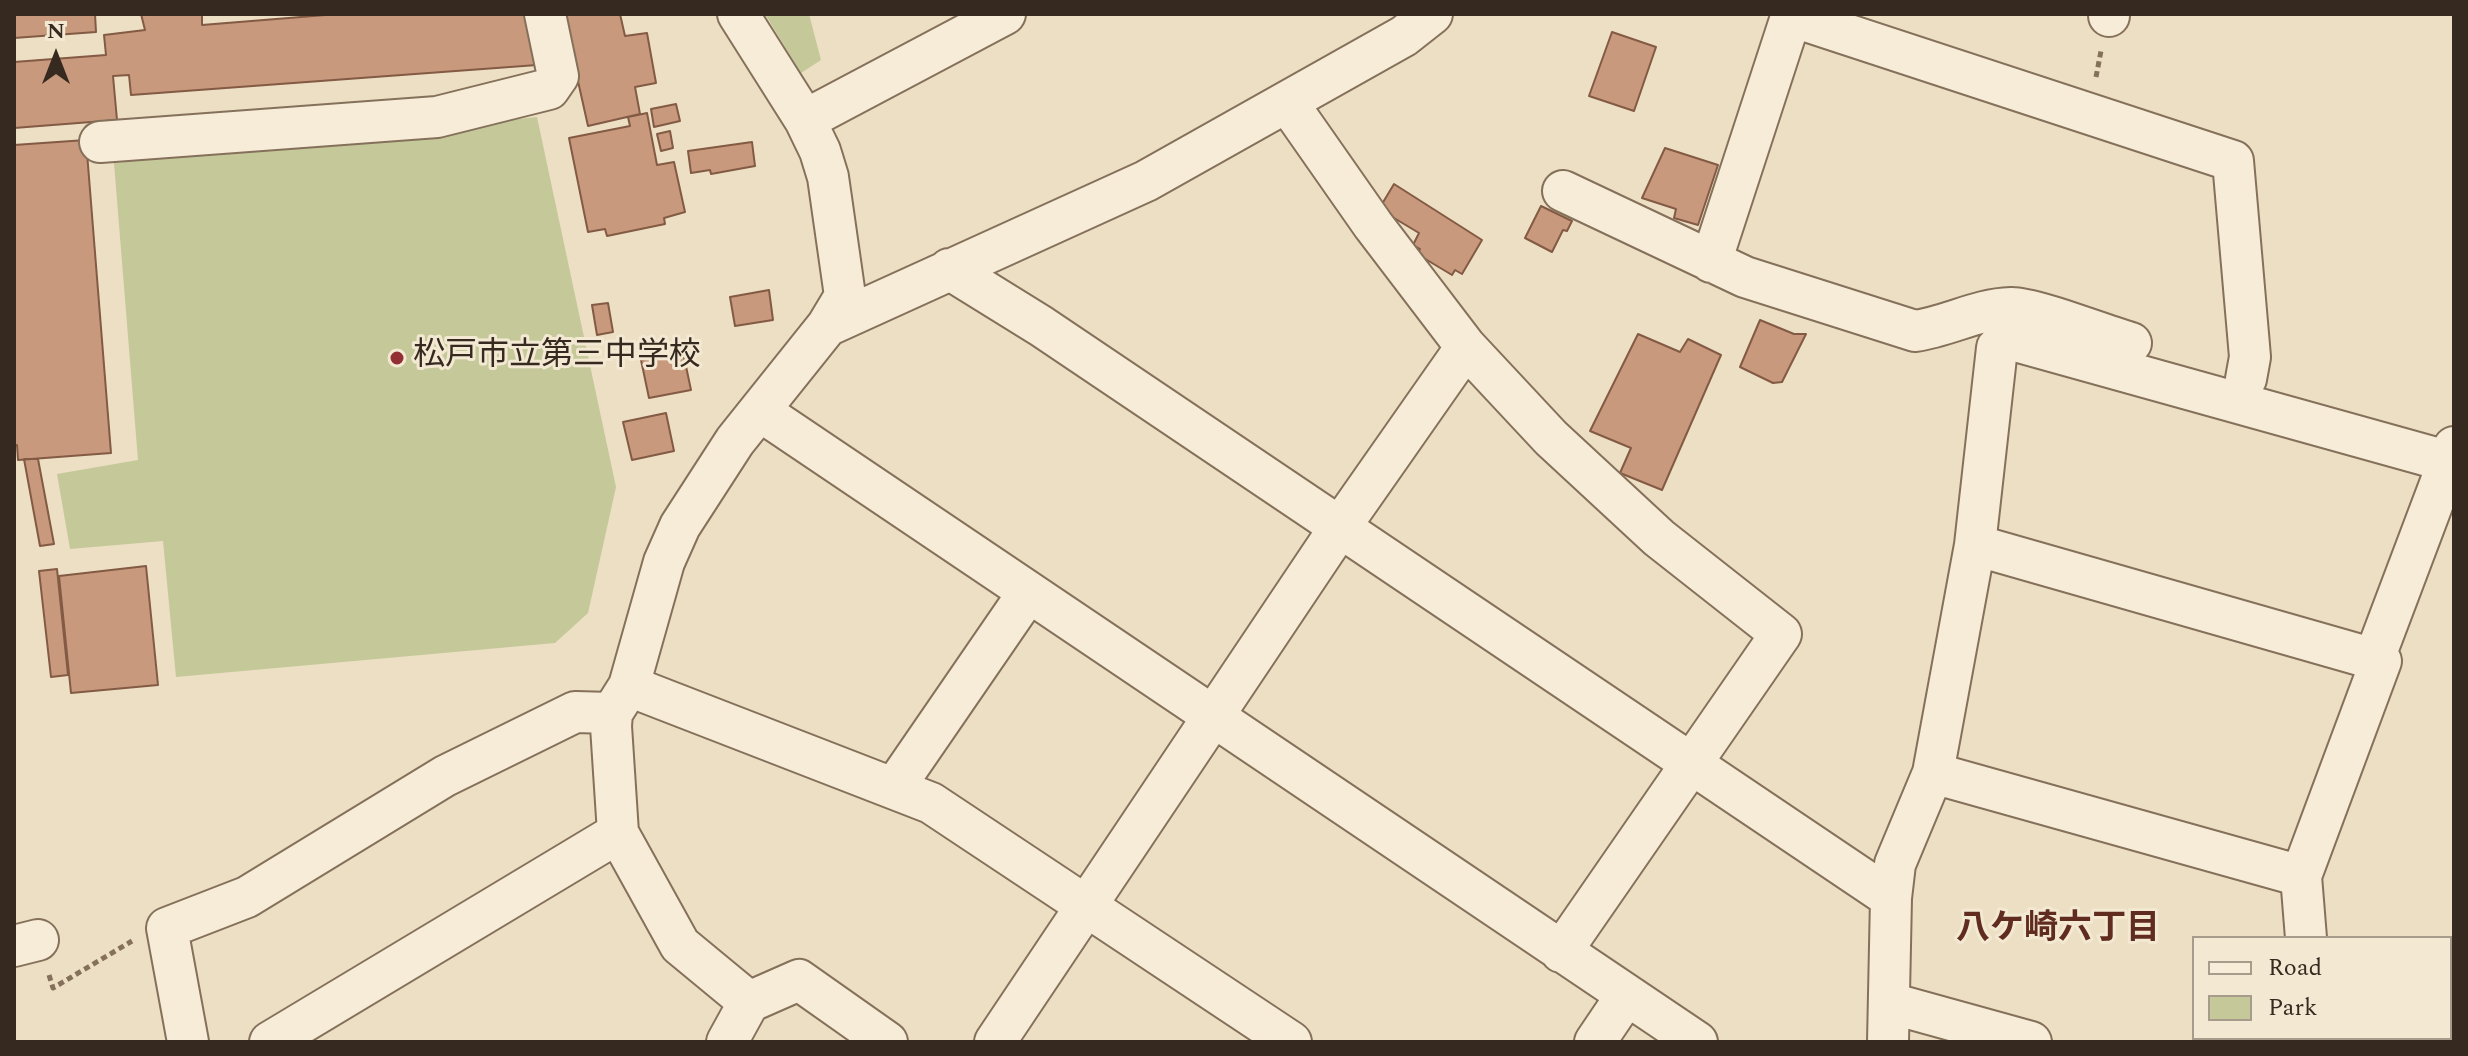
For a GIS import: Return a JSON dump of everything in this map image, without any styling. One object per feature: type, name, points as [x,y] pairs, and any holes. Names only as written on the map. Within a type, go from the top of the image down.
[{"type":"street","points":[[100,142],[437,117],[549,89],[558,76],[545,14]]},
{"type":"street","points":[[738,14],[805,120],[828,177],[845,296],[827,326],[702,487],[664,562],[620,699],[618,833],[680,945],[749,1002]]},
{"type":"street","points":[[805,120],[1005,14]]},
{"type":"street","points":[[827,326],[1146,181],[1404,36],[1432,14]]},
{"type":"street","points":[[1711,262],[1792,15],[2233,161],[2250,357],[2246,379]]},
{"type":"street","points":[[1287,102],[1373,225],[1466,347],[1551,438],[1659,538],[1781,634],[1690,761],[1561,952]]},
{"type":"street","points":[[1563,191],[1745,277],[1915,331],[1940,328],[1967,314],[2015,307],[2303,397],[2453,448]]},
{"type":"street","points":[[949,269],[1340,527],[1891,898]]},
{"type":"street","points":[[1888,1042],[1891,898],[1895,864],[1933,773],[1975,545],[1997,348],[2012,340],[2453,448]]},
{"type":"street","points":[[995,1042],[1340,527],[1466,347]]},
{"type":"street","points":[[760,411],[1697,1042]]},
{"type":"street","points":[[2374,659],[2453,448]]},
{"type":"street","points":[[1975,545],[2381,661],[2301,876],[2306,936]]},
{"type":"street","points":[[894,788],[1028,593]]},
{"type":"street","points":[[188,1042],[167,928],[247,897],[445,776],[575,712],[620,699],[894,788],[931,803],[1291,1042]]},
{"type":"street","points":[[1933,773],[2301,876]]},
{"type":"street","points":[[270,1042],[618,833]]},
{"type":"street","points":[[727,1042],[749,1002],[799,980],[887,1042]]},
{"type":"street","points":[[1595,1042],[1626,996]]},
{"type":"street","points":[[1890,1003],[2031,1042]]},
{"type":"path","points":[[2088,113],[2109,15]]},
{"type":"path","points":[[26,943],[53,988],[151,929],[167,928]]},
{"type":"green space","points":[[765,14],[809,14],[821,60],[801,73]]},
{"type":"green space","points":[[537,117],[616,487],[588,613],[555,643],[176,677],[163,541],[70,549],[57,474],[138,460],[114,163]]},
{"type":"building","points":[[14,14],[95,14],[96,32],[14,38]]},
{"type":"building","points":[[141,14],[202,14],[202,25],[338,14],[533,14],[537,65],[131,95],[129,75],[113,76],[117,120],[14,128],[14,62],[106,55],[104,35],[145,30]]},
{"type":"building","points":[[563,14],[620,14],[625,36],[647,33],[656,83],[635,87],[640,114],[588,126]]},
{"type":"building","points":[[1612,32],[1656,47],[1634,111],[1589,96]]},
{"type":"building","points":[[676,104],[680,121],[654,127],[651,109]]},
{"type":"building","points":[[647,113],[657,165],[674,162],[685,212],[664,218],[665,224],[607,236],[605,229],[588,232],[569,138],[630,126],[628,117]]},
{"type":"building","points":[[670,131],[673,148],[661,151],[657,134]]},
{"type":"building","points":[[86,140],[111,453],[18,460],[17,445],[14,446],[14,145]]},
{"type":"building","points":[[752,142],[755,166],[711,174],[710,170],[691,173],[688,151]]},
{"type":"building","points":[[1665,148],[1718,165],[1698,225],[1674,218],[1676,209],[1642,198]]},
{"type":"building","points":[[1394,184],[1482,240],[1462,274],[1455,270],[1452,275],[1417,254],[1420,249],[1413,245],[1419,233],[1379,209]]},
{"type":"building","points":[[1541,206],[1572,221],[1567,231],[1563,230],[1552,252],[1525,238]]},
{"type":"building","points":[[769,290],[773,320],[735,326],[730,297]]},
{"type":"building","points":[[608,303],[613,332],[597,335],[592,305]]},
{"type":"building","points":[[1760,320],[1794,334],[1806,334],[1782,382],[1773,383],[1740,367]]},
{"type":"building","points":[[1638,334],[1680,352],[1688,339],[1721,355],[1662,490],[1620,473],[1631,448],[1590,431]]},
{"type":"building","points":[[683,352],[691,390],[649,398],[641,360]]},
{"type":"building","points":[[666,413],[674,451],[632,460],[623,422]]},
{"type":"building","points":[[24,459],[38,459],[54,544],[40,546]]},
{"type":"building","points":[[146,566],[158,685],[71,693],[59,576]]},
{"type":"building","points":[[57,569],[68,675],[51,677],[39,571]]},
{"type":"place","name":"松戸市立第三中学校","points":[[397,358]]},
{"type":"district","name":"八ケ崎六丁目","points":[[2058,931]]}]
